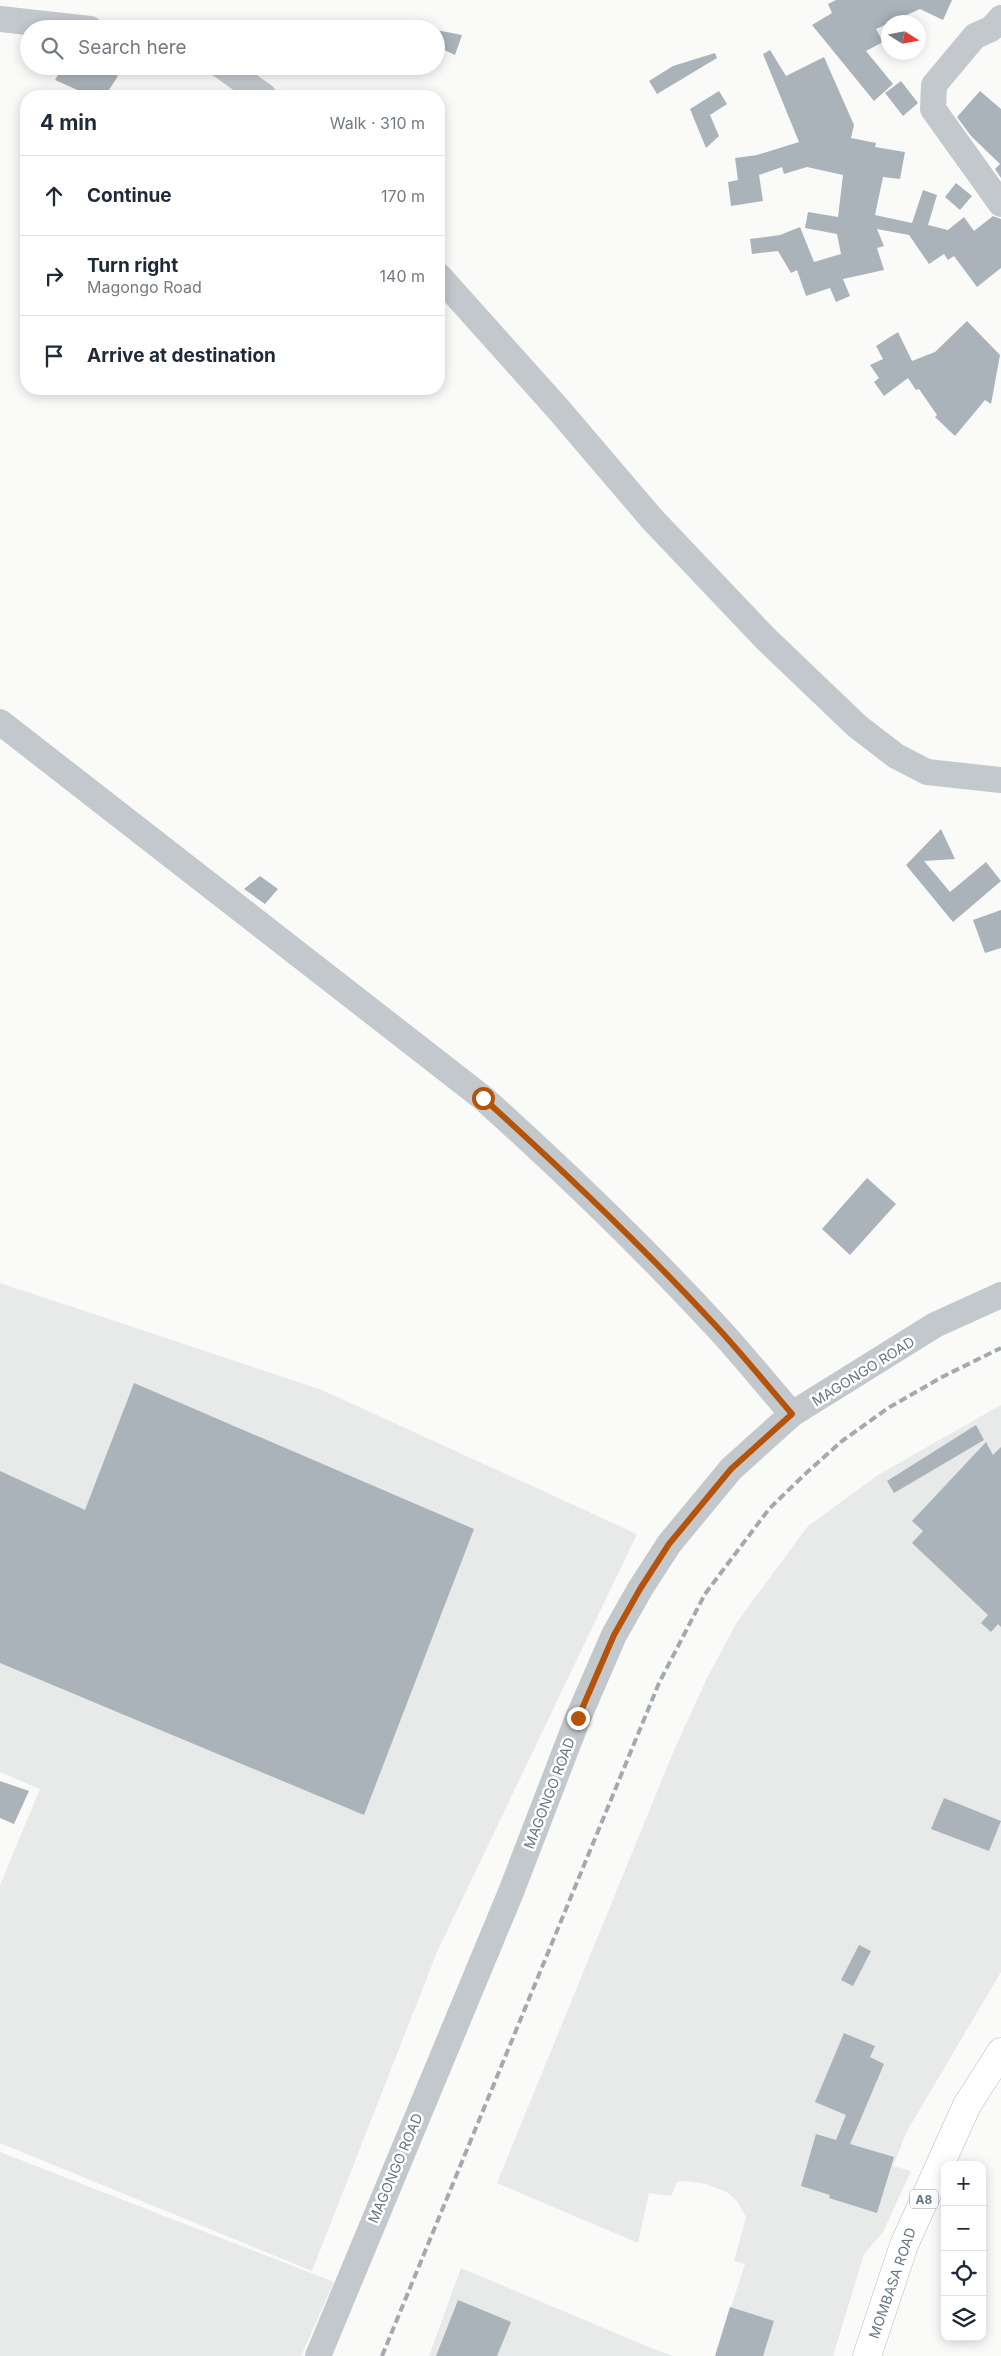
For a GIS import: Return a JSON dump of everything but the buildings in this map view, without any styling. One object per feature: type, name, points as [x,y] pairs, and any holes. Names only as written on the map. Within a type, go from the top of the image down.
[{"type":"highway","name":"MOMBASA ROAD","points":[[867,2356],[904,2244],[967,2105],[1001,2052]]},
{"type":"street","points":[[1001,18],[991,29],[975,36],[934,85],[934,109],[1001,204]]},
{"type":"street","points":[[0,19],[20,21]]},
{"type":"street","points":[[235,75],[256,90]]},
{"type":"street","points":[[445,283],[559,410],[652,519],[766,639],[856,726],[896,756],[926,772],[1001,780]]},
{"type":"street","points":[[0,722],[483,1098],[550,1159],[637,1243],[716,1326],[792,1414]]},
{"type":"street","name":"MAGONGO ROAD","points":[[318,2356],[511,1892],[578,1718],[614,1635],[640,1589],[669,1544],[731,1469],[792,1414],[936,1325],[1001,1295]]},
{"type":"shaded area","points":[[0,1283],[322,1390],[637,1534],[437,1952],[312,2271],[0,2143],[0,1885],[40,1789],[0,1772]]},
{"type":"shaded area","points":[[1001,1405],[1001,1972],[907,2131],[893,2166],[911,2171],[883,2232],[864,2254],[833,2356],[715,2356],[745,2264],[734,2261],[746,2217],[737,2201],[727,2192],[705,2184],[687,2181],[677,2182],[671,2196],[649,2193],[638,2243],[497,2183],[675,1748],[707,1678],[737,1622],[808,1526],[878,1475]]},
{"type":"shaded area","points":[[0,2152],[334,2282],[301,2356],[0,2356]]},
{"type":"shaded area","points":[[461,2268],[651,2348],[673,2356],[429,2356]]},
{"type":"railway","points":[[382,2356],[659,1683],[705,1594],[769,1509],[842,1441],[888,1408],[942,1377],[1001,1348]]},
{"type":"route","points":[[483,1098],[550,1159],[637,1243],[716,1326],[792,1414],[731,1469],[669,1544],[640,1589],[614,1635],[578,1718]]}]
